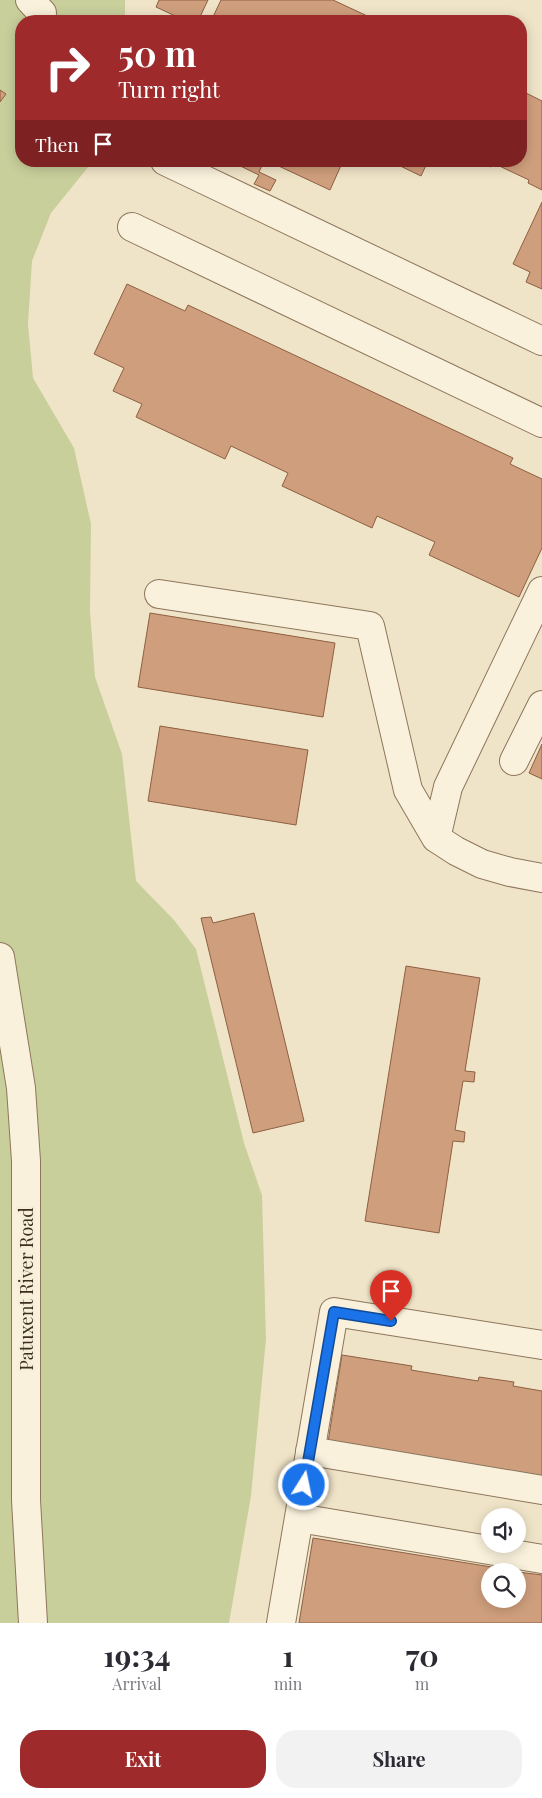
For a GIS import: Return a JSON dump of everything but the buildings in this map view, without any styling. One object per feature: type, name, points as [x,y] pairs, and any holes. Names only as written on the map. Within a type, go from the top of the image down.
[{"type":"street","points":[[178,167],[542,341]]},
{"type":"street","points":[[132,227],[542,423]]},
{"type":"street","points":[[436,838],[448,787],[542,591]]},
{"type":"street","points":[[159,594],[370,626],[408,790],[436,838],[482,864],[542,878]]},
{"type":"street","points":[[514,761],[542,705]]},
{"type":"street","name":"Patuxent River Road","points":[[0,957],[21,1088],[26,1161],[26,1500],[33,1623]]},
{"type":"street","points":[[280,1623],[334,1312],[542,1345]]},
{"type":"street","points":[[310,1451],[542,1490]]},
{"type":"street","points":[[299,1518],[542,1559]]},
{"type":"green space","points":[[0,0],[125,0],[125,15],[15,15],[15,167],[88,167],[51,213],[32,261],[28,324],[33,378],[74,448],[91,524],[90,611],[95,677],[122,754],[136,881],[174,920],[196,949],[244,1143],[262,1195],[266,1339],[251,1496],[229,1623],[0,1623]]},
{"type":"route","points":[[304,1485],[334,1312],[391,1321]]}]
